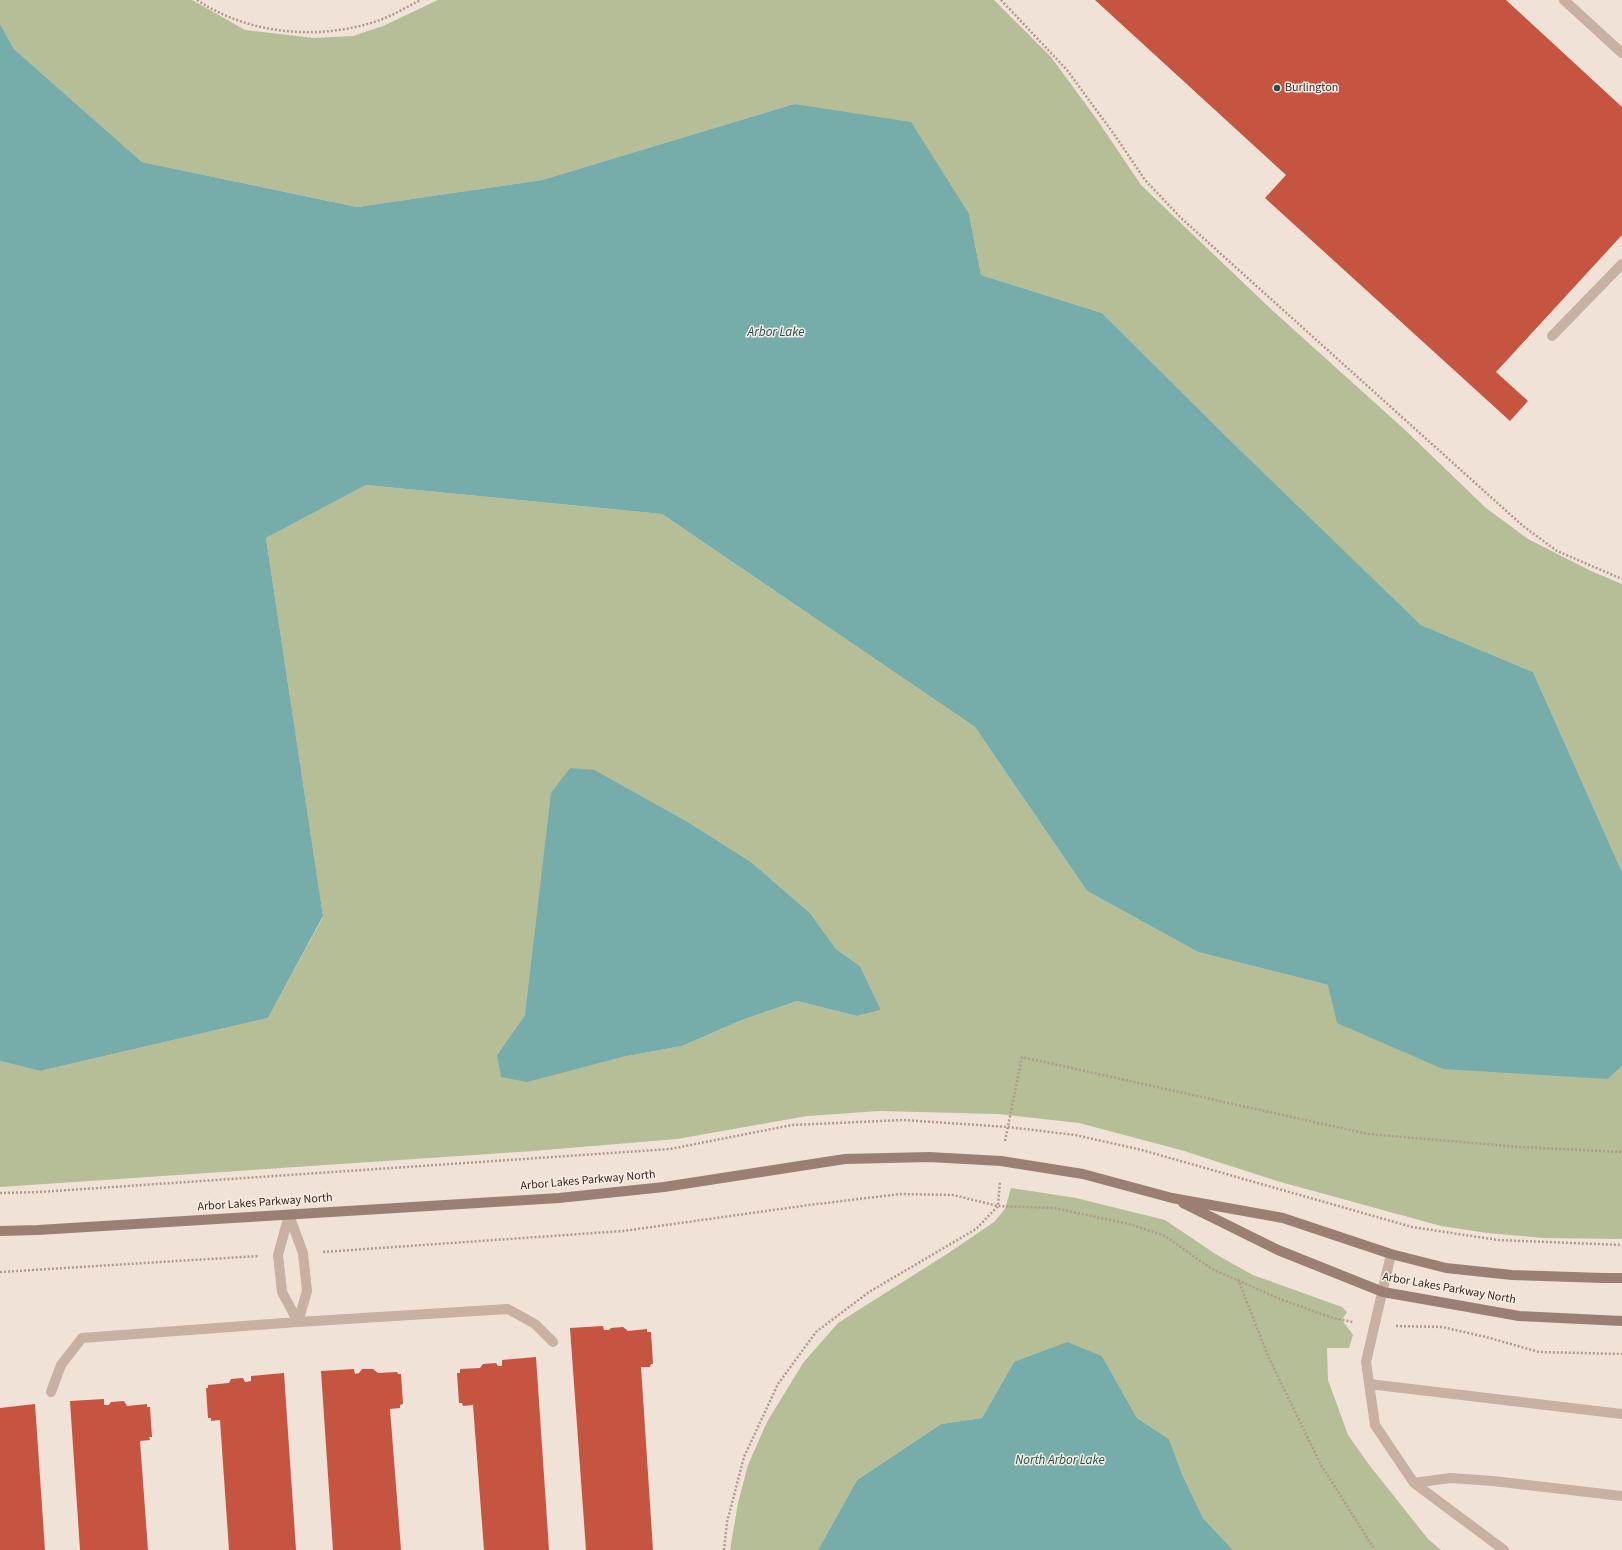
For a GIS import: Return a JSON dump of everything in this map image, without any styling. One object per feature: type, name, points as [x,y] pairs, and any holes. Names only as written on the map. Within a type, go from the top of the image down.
[{"type":"street","name":"Arbor Lakes Parkway North","points":[[0,1231],[38,1230],[559,1198],[664,1188],[845,1159],[929,1156],[1001,1161],[1083,1174],[1172,1198],[1283,1218],[1392,1254],[1446,1268],[1512,1275],[1622,1278]]},
{"type":"street","name":"Arbor Lakes Parkway North","points":[[1172,1198],[1278,1250],[1383,1292],[1519,1316],[1622,1321]]},
{"type":"lane","points":[[1564,0],[1622,53]]},
{"type":"lane","points":[[1552,336],[1622,264]]},
{"type":"lane","points":[[289,1215],[303,1253],[307,1291],[298,1322]]},
{"type":"lane","points":[[289,1215],[278,1255],[282,1292],[298,1322]]},
{"type":"lane","points":[[1392,1254],[1366,1362],[1375,1425],[1414,1482],[1504,1550]]},
{"type":"lane","points":[[51,1392],[61,1365],[82,1338],[298,1322],[508,1309],[535,1324],[552,1342]]},
{"type":"lane","points":[[1369,1384],[1622,1414]]},
{"type":"lane","points":[[1414,1482],[1450,1478],[1493,1481],[1622,1496]]},
{"type":"path","points":[[197,0],[214,11],[255,27],[302,33],[344,28],[379,20],[421,0]]},
{"type":"path","points":[[1001,0],[1067,70],[1116,137],[1145,180],[1181,218],[1523,526],[1557,551],[1622,578]]},
{"type":"path","points":[[724,1550],[727,1522],[744,1457],[778,1384],[816,1332],[869,1292],[976,1229],[998,1206],[1001,1161],[1022,1057],[1368,1134],[1520,1147],[1622,1152]]},
{"type":"path","points":[[303,1253],[623,1231],[900,1194],[953,1194],[998,1206],[1054,1208],[1129,1224],[1165,1236],[1212,1269],[1238,1279],[1280,1299],[1333,1318],[1375,1325],[1442,1327],[1486,1337],[1539,1352],[1622,1354]]},
{"type":"path","points":[[0,1272],[278,1255]]},
{"type":"path","points":[[1238,1279],[1268,1356],[1321,1464],[1375,1550]]},
{"type":"green space","points":[[0,0],[192,0],[245,30],[314,38],[353,36],[383,26],[438,0],[994,0],[1051,57],[1098,121],[1141,185],[1273,311],[1404,429],[1486,508],[1528,539],[1591,571],[1622,584],[1622,872],[1533,672],[1421,625],[1234,444],[1102,313],[981,275],[969,214],[794,104],[542,180],[357,207],[142,162],[14,49],[0,24]]},
{"type":"green space","points":[[366,485],[662,514],[975,727],[1087,891],[1198,952],[1328,985],[1608,1079],[1622,1066],[1622,1239],[1544,1238],[1487,1233],[1441,1226],[1277,1181],[1181,1150],[1079,1123],[998,1114],[880,1111],[807,1116],[677,1139],[533,1151],[0,1187],[0,1061],[40,1071],[268,1018],[323,917],[266,538]],"holes":[[[595,770],[688,822],[751,862],[810,913],[836,949],[860,966],[881,1010],[857,1016],[797,1001],[742,1020],[682,1046],[622,1057],[497,1055],[525,1015]]]},
{"type":"green space","points":[[1011,1188],[1076,1198],[1165,1220],[1217,1255],[1253,1275],[1342,1307],[1347,1312],[1342,1320],[1353,1335],[1349,1348],[1327,1348],[1328,1380],[1348,1435],[1370,1466],[1428,1539],[1441,1550],[1233,1550],[1203,1518],[1182,1474],[1169,1439],[1137,1418],[1102,1356],[1014,1362],[982,1418],[941,1424],[857,1480],[818,1550],[730,1550],[738,1503],[748,1465],[767,1422],[803,1363],[838,1323],[950,1252],[994,1222],[1005,1209]]},
{"type":"water","name":"Arbor Lake","points":[[0,24],[14,49],[142,162],[357,207],[542,180],[794,104],[911,122],[969,214],[981,275],[1102,313],[1234,444],[1421,625],[1533,672],[1622,872],[1622,1066],[1608,1079],[1443,1069],[1337,1023],[1328,985],[1198,952],[1087,891],[975,727],[662,514],[366,485],[266,538],[323,916],[268,1018],[40,1071],[0,1061]]},
{"type":"water","points":[[570,768],[595,770],[688,822],[751,862],[810,913],[836,949],[860,966],[881,1010],[857,1016],[797,1001],[742,1020],[682,1046],[622,1057],[527,1082],[501,1077],[497,1055],[525,1015],[551,793]]},
{"type":"water","name":"North Arbor Lake","points":[[1067,1342],[1102,1356],[1137,1418],[1169,1439],[1182,1474],[1203,1518],[1233,1550],[818,1550],[857,1480],[941,1424],[982,1418],[1014,1362]]},
{"type":"building","points":[[1095,0],[1506,0],[1622,107],[1622,235],[1496,372],[1528,401],[1510,421],[1265,198],[1286,175]]},
{"type":"building","points":[[603,1326],[604,1330],[623,1327],[628,1331],[647,1329],[647,1332],[651,1332],[653,1364],[651,1364],[650,1367],[641,1367],[653,1550],[586,1550],[570,1328]]},
{"type":"building","points":[[536,1357],[549,1550],[484,1550],[473,1405],[463,1406],[462,1403],[459,1403],[457,1373],[460,1373],[460,1369],[480,1368],[483,1364],[496,1363],[498,1366],[502,1366],[502,1360]]},
{"type":"building","points":[[354,1369],[355,1374],[359,1373],[362,1369],[373,1369],[378,1373],[397,1372],[398,1374],[401,1374],[403,1404],[400,1405],[400,1408],[390,1409],[401,1550],[333,1550],[321,1371]]},
{"type":"building","points":[[284,1373],[296,1550],[229,1550],[220,1420],[211,1421],[211,1418],[208,1418],[206,1388],[208,1388],[208,1385],[229,1383],[231,1379],[243,1378],[245,1382],[251,1381],[251,1376]]},
{"type":"building","points":[[104,1399],[104,1405],[109,1405],[111,1402],[124,1401],[127,1406],[147,1404],[147,1407],[150,1407],[152,1437],[149,1437],[150,1440],[140,1441],[148,1550],[80,1550],[70,1401]]},
{"type":"building","points":[[35,1404],[45,1550],[0,1550],[0,1408]]},
{"type":"place","name":"Burlington","points":[[1277,88]]}]
